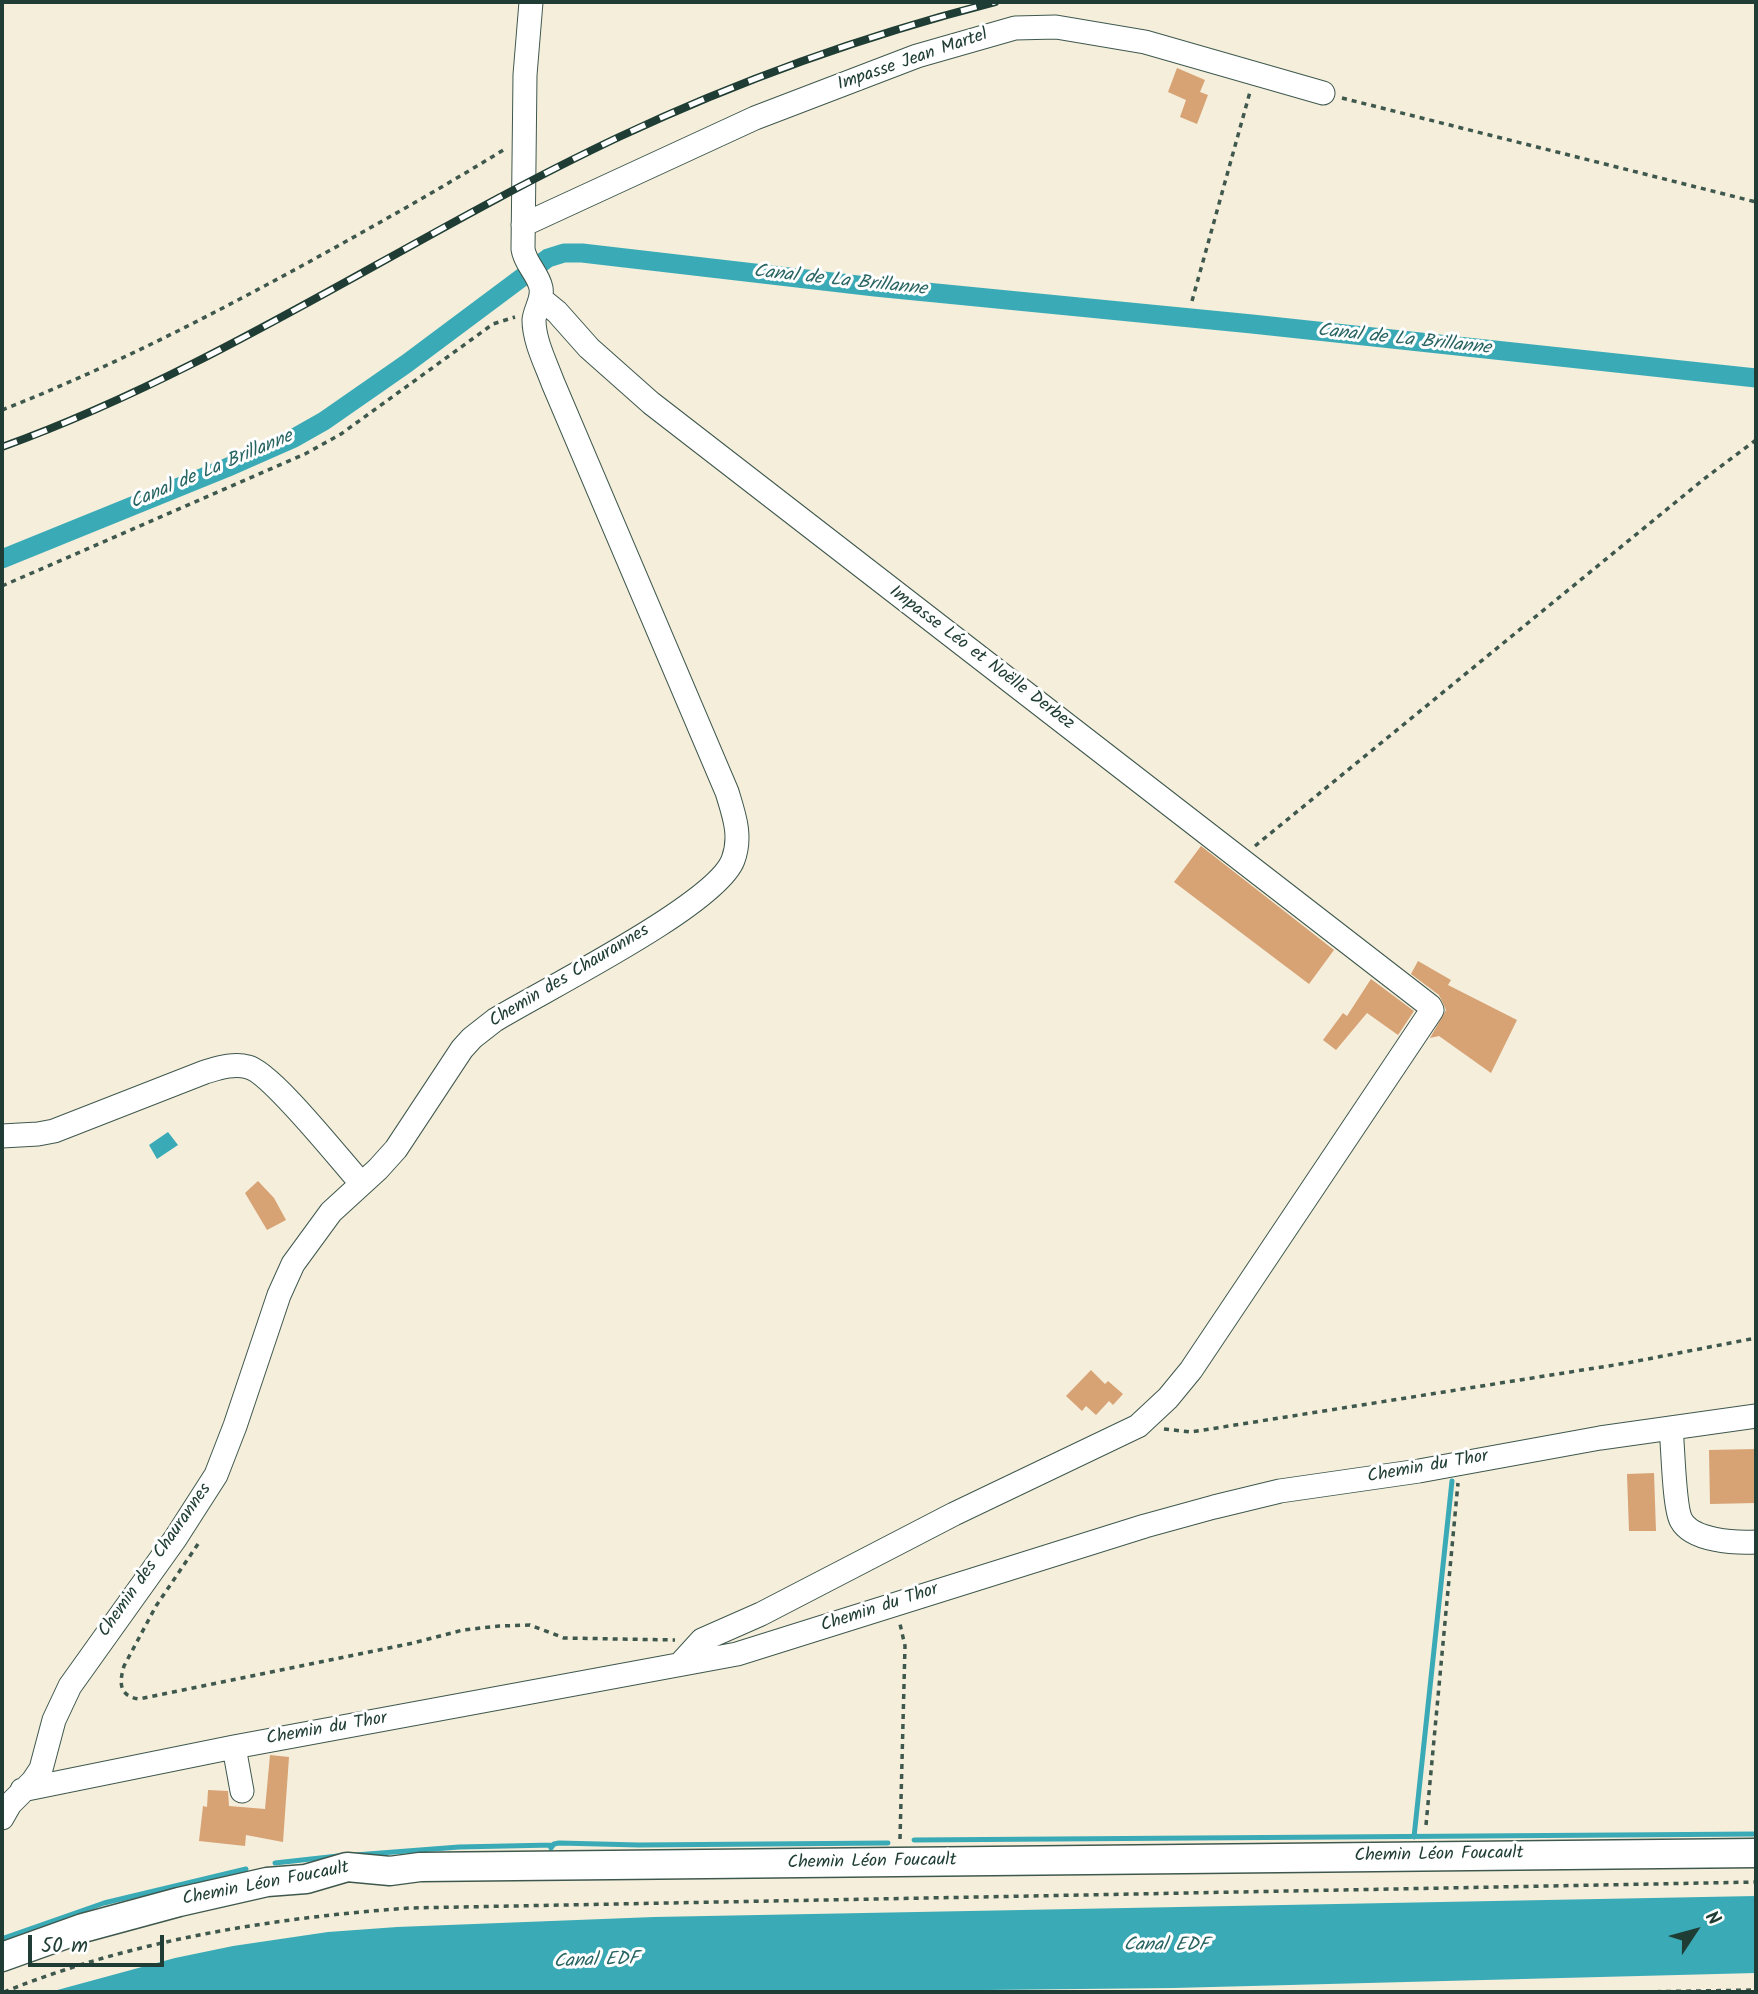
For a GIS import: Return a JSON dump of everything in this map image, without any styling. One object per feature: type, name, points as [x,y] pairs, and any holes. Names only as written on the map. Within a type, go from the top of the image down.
[{"type":"main road","name":"Chemin Léon Foucault","points":[[2,1957],[70,1932],[179,1902],[267,1882],[321,1876],[347,1867],[390,1871],[420,1867],[1756,1853]]},
{"type":"street","points":[[524,137],[527,27],[531,2]]},
{"type":"street","name":"Impasse Jean Martel","points":[[523,225],[755,118],[917,56],[1004,30],[1037,26],[1088,32],[1180,51],[1323,93]]},
{"type":"street","name":"Chemin des Chaurannes","points":[[2,1818],[12,1792],[41,1769],[54,1720],[70,1686],[175,1539],[216,1475],[279,1295],[293,1264],[331,1212],[396,1149],[472,1038],[495,1020],[647,932],[699,897],[726,871],[737,848],[737,825],[727,792],[553,383],[536,333],[541,289],[523,253],[524,137]]},
{"type":"street","name":"Impasse Léo et Noëlle Derbez","points":[[538,308],[557,312],[589,348],[651,403],[1431,1007],[1431,1013],[1424,1024],[1191,1370],[1168,1398],[1138,1426]]},
{"type":"street","points":[[2,1136],[38,1134],[54,1130],[205,1072],[223,1067],[247,1066],[269,1079],[360,1183]]},
{"type":"street","name":"Chemin du Thor","points":[[12,1792],[234,1747],[758,1649],[953,1585],[1213,1507],[1280,1491],[1600,1438],[1756,1416]]},
{"type":"street","points":[[681,1663],[698,1643],[761,1614],[954,1514],[1138,1426]]},
{"type":"street","points":[[1671,1428],[1681,1519],[1691,1531],[1727,1542],[1756,1542]]},
{"type":"street","points":[[234,1747],[242,1791]]},
{"type":"path","points":[[1192,301],[1255,73]]},
{"type":"path","points":[[1323,93],[1756,202]]},
{"type":"path","points":[[2,410],[134,354],[244,298],[455,180],[524,137]]},
{"type":"path","points":[[2,586],[305,454],[341,435],[493,324],[538,308]]},
{"type":"path","points":[[1250,850],[1704,479],[1756,440]]},
{"type":"path","points":[[1138,1426],[1191,1432],[1627,1363],[1756,1338]]},
{"type":"path","points":[[1426,1825],[1460,1463]]},
{"type":"path","points":[[201,1538],[156,1606],[124,1666],[121,1676],[123,1690],[130,1698],[139,1699],[413,1643],[463,1630],[499,1626],[530,1625],[564,1638],[648,1639],[698,1643]]},
{"type":"path","points":[[891,1606],[903,1629],[905,1646],[900,1863]]},
{"type":"path","points":[[4,1992],[123,1953],[181,1938],[323,1914],[409,1908],[1756,1882]]},
{"type":"path","points":[[1636,1992],[1756,1990]]},
{"type":"water","points":[[168,1132],[178,1145],[157,1159],[149,1145]]},
{"type":"water","name":"Canal EDF","points":[[1756,1896],[1756,1973],[1173,1988],[801,1992],[50,1992],[175,1958],[233,1946],[328,1932],[397,1927],[654,1917]]},
{"type":"building","points":[[1177,68],[1205,80],[1200,92],[1208,95],[1197,124],[1180,117],[1186,100],[1168,92]]},
{"type":"building","points":[[1201,846],[1334,950],[1309,984],[1174,882]]},
{"type":"building","points":[[1418,961],[1451,980],[1448,985],[1517,1020],[1491,1073],[1439,1036],[1430,1038],[1446,1010],[1439,995],[1411,974]]},
{"type":"building","points":[[1371,979],[1414,1011],[1398,1035],[1367,1013],[1336,1050],[1323,1040],[1343,1013],[1347,1016]]},
{"type":"building","points":[[258,1181],[274,1198],[286,1220],[267,1230],[245,1193]]},
{"type":"building","points":[[1091,1370],[1105,1384],[1108,1381],[1123,1394],[1113,1405],[1109,1401],[1096,1415],[1086,1406],[1082,1411],[1066,1396]]},
{"type":"building","points":[[1756,1449],[1756,1503],[1710,1504],[1709,1450]]},
{"type":"building","points":[[1654,1473],[1656,1531],[1629,1531],[1627,1474]]},
{"type":"building","points":[[270,1755],[289,1757],[283,1842],[246,1835],[245,1846],[199,1841],[203,1806],[207,1807],[208,1790],[228,1791],[229,1806],[265,1809]]},
{"type":"waterway","name":"Canal de La Brillanne","points":[[2,559],[294,438],[324,421],[406,364],[548,258],[564,253],[1756,378]]},
{"type":"waterway","points":[[1414,1837],[1452,1481]]},
{"type":"waterway","points":[[914,1840],[1756,1834]]},
{"type":"waterway","points":[[551,1848],[559,1843],[888,1843]]},
{"type":"waterway","points":[[355,1855],[459,1847],[553,1845]]},
{"type":"waterway","points":[[275,1863],[338,1856]]},
{"type":"waterway","points":[[4,1938],[104,1903],[246,1869]]},
{"type":"railway","points":[[2,447],[161,379],[314,300],[542,175],[665,116],[757,78],[851,44],[995,2]]}]
